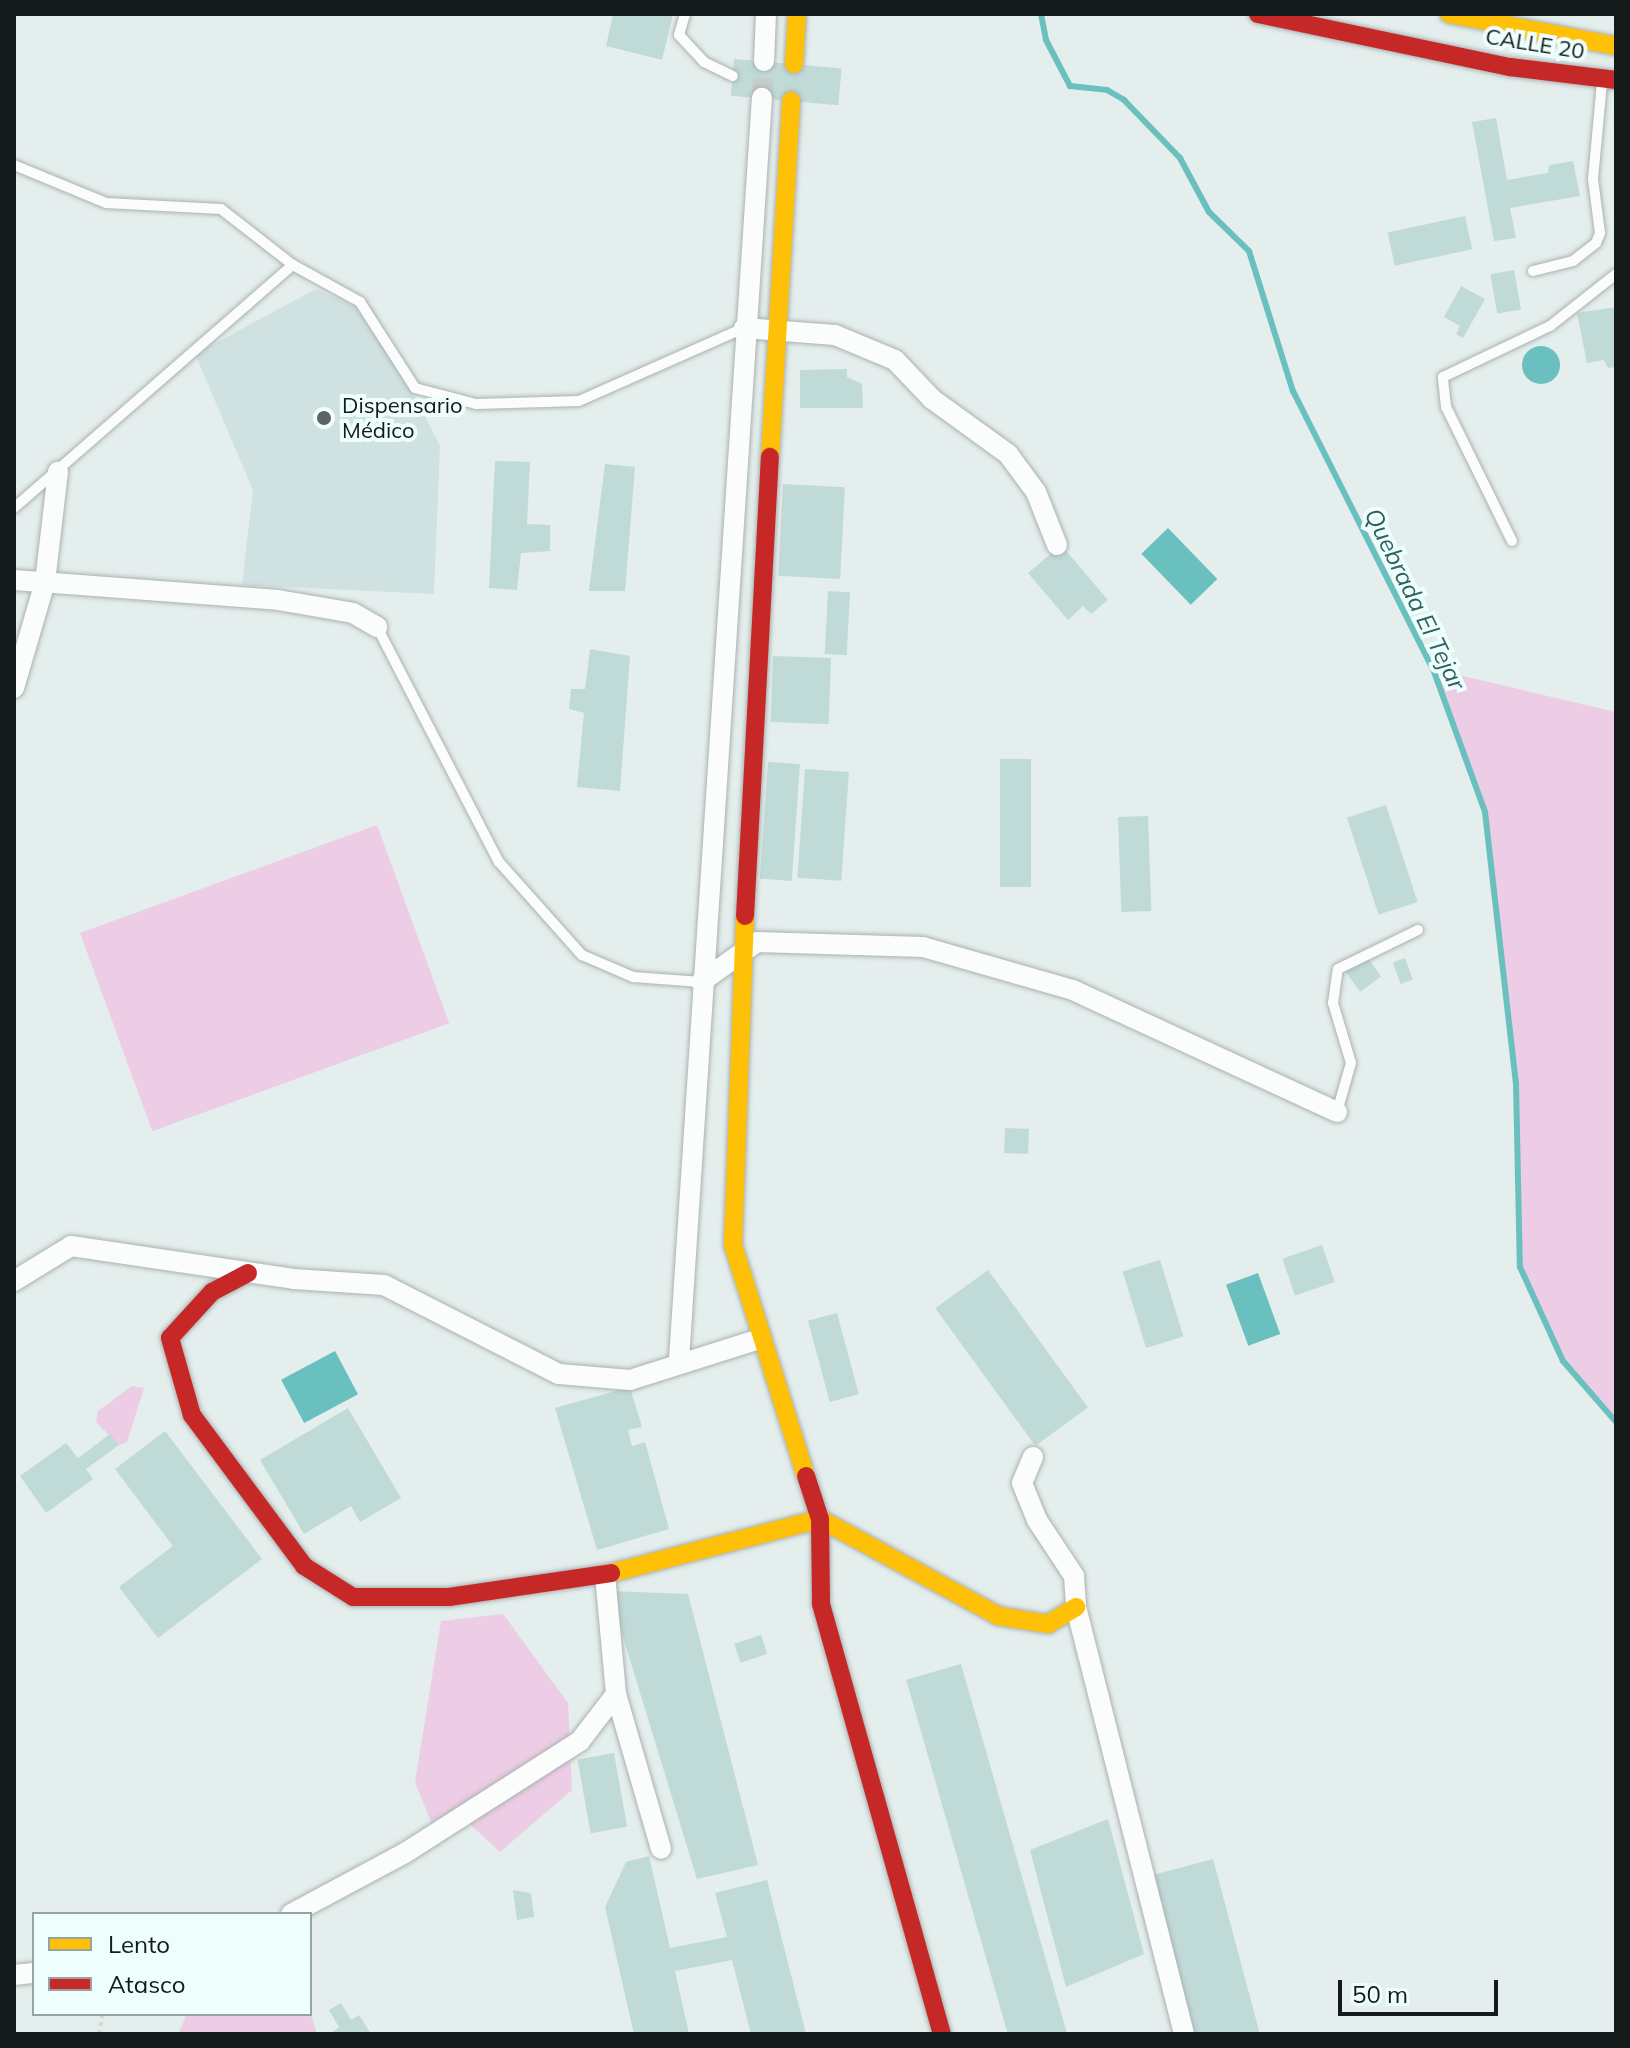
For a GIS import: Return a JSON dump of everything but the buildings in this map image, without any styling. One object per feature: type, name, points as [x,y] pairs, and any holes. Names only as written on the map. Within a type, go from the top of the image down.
[{"type":"street","points":[[766,14],[764,59],[794,61],[797,14]]},
{"type":"street","name":"CALLE 20","points":[[1258,14],[1510,67],[1609,79]]},
{"type":"street","points":[[1449,14],[1560,31],[1616,46]]},
{"type":"street","points":[[679,1360],[701,982],[716,815],[744,328],[762,98]]},
{"type":"street","points":[[791,101],[775,330],[749,815],[733,1245],[759,1339],[820,1519],[821,1604],[942,2034]]},
{"type":"street","points":[[744,328],[835,335],[895,360],[932,399],[1008,454],[1036,492],[1057,545]]},
{"type":"street","points":[[14,688],[45,582],[58,472]]},
{"type":"street","points":[[14,580],[278,600],[353,613],[377,627]]},
{"type":"street","points":[[716,815],[749,815]]},
{"type":"street","points":[[701,982],[757,942],[923,947],[1073,990],[1337,1112]]},
{"type":"street","points":[[14,1281],[71,1246],[248,1273],[384,1285],[559,1374],[630,1380],[679,1360],[759,1339]]},
{"type":"street","points":[[248,1273],[212,1292],[170,1338],[192,1415],[304,1566],[353,1597],[449,1597],[605,1575],[820,1519],[999,1616],[1048,1624],[1076,1607]]},
{"type":"street","points":[[1033,1457],[1022,1483],[1037,1520],[1074,1576],[1076,1607],[1184,2034]]},
{"type":"street","points":[[605,1575],[616,1694],[661,1849]]},
{"type":"street","points":[[295,1912],[405,1853],[580,1741],[616,1694]]},
{"type":"lane","points":[[685,14],[679,35],[704,62],[733,76]]},
{"type":"lane","points":[[1533,271],[1573,261],[1596,243],[1600,233],[1593,179],[1609,79]]},
{"type":"lane","points":[[14,165],[106,203],[221,209],[293,265],[360,302],[415,388],[476,404],[579,401],[744,328]]},
{"type":"lane","points":[[14,508],[293,265]]},
{"type":"lane","points":[[1512,541],[1446,407],[1443,377],[1550,326],[1616,274]]},
{"type":"lane","points":[[377,627],[499,862],[582,955],[633,977],[701,982]]},
{"type":"lane","points":[[1337,1112],[1351,1063],[1333,1003],[1338,969],[1418,930]]},
{"type":"shaded area","name":"Dispensario Médico","points":[[316,289],[356,307],[412,390],[440,446],[434,594],[242,585],[253,490],[195,354]]},
{"type":"shaded area","points":[[1433,669],[1616,712],[1616,1422],[1563,1361],[1520,1267],[1516,1082],[1485,813]]},
{"type":"shaded area","points":[[377,825],[449,1023],[152,1131],[80,933]]},
{"type":"shaded area","points":[[132,1386],[144,1388],[127,1442],[119,1445],[96,1422],[98,1411]]},
{"type":"shaded area","points":[[503,1614],[568,1703],[572,1790],[500,1852],[459,1814],[433,1827],[415,1782],[441,1621]]},
{"type":"shaded area","points":[[186,2016],[312,2016],[317,2034],[178,2034]]},
{"type":"water","points":[[1541,346],[1555,351],[1560,365],[1555,379],[1541,384],[1527,379],[1522,365],[1527,351]]},
{"type":"water","points":[[1168,528],[1217,579],[1191,605],[1141,554]]},
{"type":"water","points":[[1258,1273],[1280,1334],[1248,1346],[1226,1285]]},
{"type":"water","points":[[335,1351],[358,1394],[304,1423],[281,1380]]},
{"type":"waterway","name":"Quebrada El Tejar","points":[[1041,14],[1046,40],[1070,86],[1107,90],[1124,100],[1180,158],[1209,212],[1249,251],[1293,391],[1433,669],[1485,812],[1516,1083],[1520,1267],[1563,1361],[1616,1422]]},
{"type":"tunnel","points":[[762,98],[764,61]]},
{"type":"traffic: slow","points":[[794,64],[797,14]]},
{"type":"traffic: slow","points":[[1449,14],[1616,46]]},
{"type":"traffic: slow","points":[[770,457],[791,101]]},
{"type":"traffic: slow","points":[[745,916],[733,1245],[806,1476]]},
{"type":"traffic: slow","points":[[611,1573],[820,1519],[999,1616],[1048,1624],[1076,1607]]},
{"type":"traffic: jam","points":[[1258,14],[1510,67],[1616,80]]},
{"type":"traffic: jam","points":[[745,916],[770,457]]},
{"type":"traffic: jam","points":[[248,1273],[212,1292],[170,1338],[192,1415],[304,1566],[353,1597],[449,1597],[611,1573]]},
{"type":"traffic: jam","points":[[806,1476],[820,1519],[821,1604],[942,2034]]},
{"type":"place","name":"Dispensario Médico","points":[[324,418]]}]
